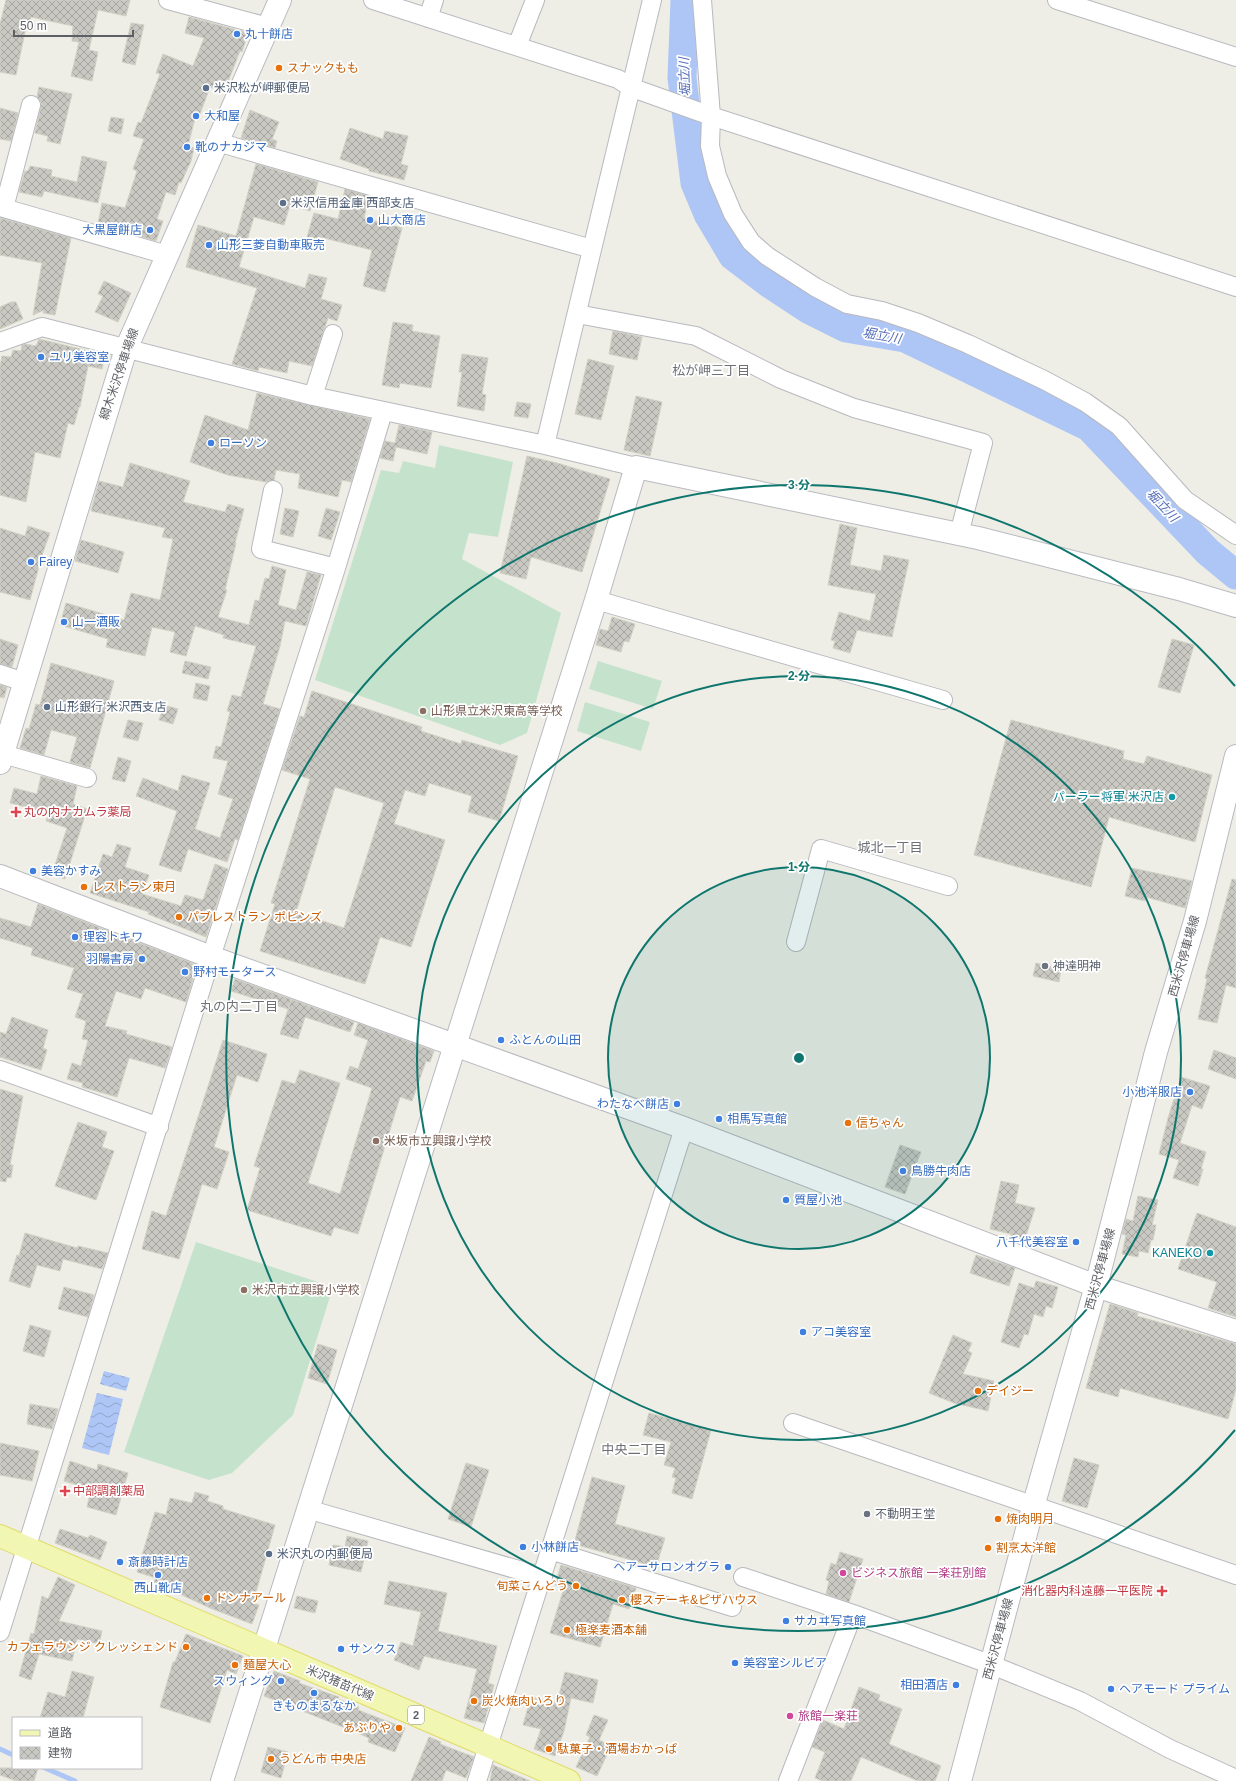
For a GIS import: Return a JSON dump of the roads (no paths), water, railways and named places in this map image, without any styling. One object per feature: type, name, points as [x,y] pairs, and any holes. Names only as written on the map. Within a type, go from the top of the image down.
[{"type":"main road","name":"米沢猪苗代線","points":[[0,1536],[570,1781]]},
{"type":"street","points":[[168,0],[268,27]]},
{"type":"street","name":"綱木米沢停車場線","points":[[1,758],[126,349],[280,0]]},
{"type":"street","points":[[373,0],[618,79],[630,87],[705,114],[1236,287]]},
{"type":"street","points":[[428,18],[434,0]]},
{"type":"street","points":[[518,46],[535,0]]},
{"type":"street","points":[[545,445],[652,0]]},
{"type":"street","points":[[702,0],[705,114],[710,146],[717,176],[733,214],[751,242],[767,256],[815,287],[847,304],[882,311],[918,323],[1037,376],[1085,402],[1119,426],[1185,500],[1236,535]]},
{"type":"street","points":[[1057,0],[1236,57]]},
{"type":"street","points":[[31,105],[2,208],[167,255]]},
{"type":"street","points":[[218,142],[592,249]]},
{"type":"street","points":[[577,314],[696,336],[781,379],[854,408],[983,443],[959,534]]},
{"type":"street","points":[[0,342],[42,327],[313,396],[383,412],[545,445],[636,467],[959,534],[1179,589],[1236,606]]},
{"type":"street","points":[[313,396],[333,334]]},
{"type":"street","points":[[0,1632],[28,1548],[211,957],[336,568],[383,412]]},
{"type":"street","points":[[222,1781],[596,600],[636,467]]},
{"type":"street","points":[[273,490],[260,549],[336,568]]},
{"type":"street","points":[[596,600],[943,700]]},
{"type":"street","points":[[0,674],[24,682]]},
{"type":"street","name":"西米沢停車場線","points":[[960,1781],[1033,1507],[1096,1286],[1156,1052],[1195,921],[1236,756]]},
{"type":"street","points":[[1,758],[88,778]]},
{"type":"street","points":[[796,942],[821,849],[948,886]]},
{"type":"street","points":[[0,876],[211,957],[684,1128],[1096,1286],[1236,1331]]},
{"type":"street","points":[[0,1070],[159,1127]]},
{"type":"street","points":[[477,1781],[684,1128]]},
{"type":"street","points":[[793,1423],[1033,1507],[1236,1575]]},
{"type":"street","points":[[307,1509],[542,1577]]},
{"type":"street","points":[[550,1550],[732,1607]]},
{"type":"street","points":[[743,1577],[853,1614],[992,1665],[1080,1701],[1170,1749],[1236,1779]]},
{"type":"street","points":[[788,1781],[853,1614]]},
{"type":"water","points":[[104,1371],[130,1378],[126,1391],[100,1384]]},
{"type":"water","points":[[97,1393],[123,1399],[109,1455],[82,1448]]},
{"type":"waterway","name":"堀立川","points":[[685,0],[682,78],[695,183],[708,214],[733,256],[770,284],[808,309],[846,328],[905,338],[1089,427],[1208,552],[1236,575]]},
{"type":"waterway","points":[[0,1749],[12,1755]]},
{"type":"waterway","points":[[47,1769],[75,1781]]},
{"type":"place","name":"丸十餅店","points":[[237,34]]},
{"type":"place","name":"スナックもも","points":[[279,68]]},
{"type":"place","name":"米沢松が岬郵便局","points":[[206,88]]},
{"type":"place","name":"大和屋","points":[[196,116]]},
{"type":"place","name":"靴のナカジマ","points":[[187,147]]},
{"type":"place","name":"米沢信用金庫 西部支店","points":[[283,203]]},
{"type":"place","name":"山大商店","points":[[370,220]]},
{"type":"place","name":"大黒屋餅店","points":[[150,230]]},
{"type":"place","name":"山形三菱自動車販売","points":[[209,245]]},
{"type":"place","name":"ユリ美容室","points":[[41,357]]},
{"type":"place","name":"ローソン","points":[[211,443]]},
{"type":"place","name":"Fairey","points":[[31,562]]},
{"type":"place","name":"山一酒販","points":[[64,622]]},
{"type":"place","name":"山形銀行 米沢西支店","points":[[47,707]]},
{"type":"place","name":"山形県立米沢東高等学校","points":[[423,711]]},
{"type":"place","name":"パーラー将軍 米沢店","points":[[1172,797]]},
{"type":"place","name":"丸の内ナカムラ薬局","points":[[16,812]]},
{"type":"place","name":"美容かすみ","points":[[33,871]]},
{"type":"place","name":"レストラン東月","points":[[84,887]]},
{"type":"place","name":"パブレストラン ポピンズ","points":[[179,917]]},
{"type":"place","name":"理容トキワ","points":[[75,937]]},
{"type":"place","name":"羽陽書房","points":[[142,959]]},
{"type":"place","name":"神達明神","points":[[1045,966]]},
{"type":"place","name":"野村モータース","points":[[185,972]]},
{"type":"place","name":"ふとんの山田","points":[[501,1040]]},
{"type":"place","name":"小池洋服店","points":[[1190,1092]]},
{"type":"place","name":"わたなべ餅店","points":[[677,1104]]},
{"type":"place","name":"相馬写真館","points":[[719,1119]]},
{"type":"place","name":"信ちゃん","points":[[848,1123]]},
{"type":"place","name":"米坂市立興譲小学校","points":[[376,1141]]},
{"type":"place","name":"鳥勝牛肉店","points":[[903,1171]]},
{"type":"place","name":"質屋小池","points":[[786,1200]]},
{"type":"place","name":"八千代美容室","points":[[1076,1242]]},
{"type":"place","name":"KANEKO","points":[[1210,1253]]},
{"type":"place","name":"米沢市立興譲小学校","points":[[244,1290]]},
{"type":"place","name":"アコ美容室","points":[[803,1332]]},
{"type":"place","name":"デイジー","points":[[978,1391]]},
{"type":"place","name":"中部調剤薬局","points":[[65,1491]]},
{"type":"place","name":"不動明王堂","points":[[867,1514]]},
{"type":"place","name":"焼肉明月","points":[[998,1519]]},
{"type":"place","name":"小林餅店","points":[[523,1547]]},
{"type":"place","name":"割烹太洋館","points":[[988,1548]]},
{"type":"place","name":"米沢丸の内郵便局","points":[[269,1554]]},
{"type":"place","name":"斎藤時計店","points":[[120,1562]]},
{"type":"place","name":"ヘアーサロンオグラ","points":[[728,1567]]},
{"type":"place","name":"ビジネス旅館 一楽荘別館","points":[[843,1573]]},
{"type":"place","name":"西山靴店","points":[[158,1575]]},
{"type":"place","name":"旬菜こんどう","points":[[576,1586]]},
{"type":"place","name":"消化器内科遠藤一平医院","points":[[1162,1591]]},
{"type":"place","name":"ドンナアール","points":[[207,1598]]},
{"type":"place","name":"櫻ステーキ&ピザハウス","points":[[622,1600]]},
{"type":"place","name":"サカヰ写真館","points":[[786,1621]]},
{"type":"place","name":"極楽麦酒本舗","points":[[567,1630]]},
{"type":"place","name":"カフェラウンジ クレッシェンド","points":[[186,1647]]},
{"type":"place","name":"サンクス","points":[[341,1649]]},
{"type":"place","name":"美容室シルビア","points":[[735,1663]]},
{"type":"place","name":"麺屋大心","points":[[235,1665]]},
{"type":"place","name":"スウィング","points":[[281,1681]]},
{"type":"place","name":"相田酒店","points":[[956,1685]]},
{"type":"place","name":"ヘアモード プライム","points":[[1111,1689]]},
{"type":"place","name":"きものまるなか","points":[[314,1693]]},
{"type":"place","name":"炭火焼肉いろり","points":[[474,1701]]},
{"type":"place","name":"旅館一楽荘","points":[[790,1716]]},
{"type":"place","name":"あぶりや","points":[[399,1728]]},
{"type":"place","name":"駄菓子・酒場おかっぱ","points":[[549,1749]]},
{"type":"place","name":"うどん市 中央店","points":[[271,1759]]},
{"type":"district","name":"松が岬三丁目","points":[[711,370]]},
{"type":"district","name":"城北一丁目","points":[[890,847]]},
{"type":"district","name":"丸の内二丁目","points":[[239,1006]]},
{"type":"district","name":"中央二丁目","points":[[634,1449]]}]
